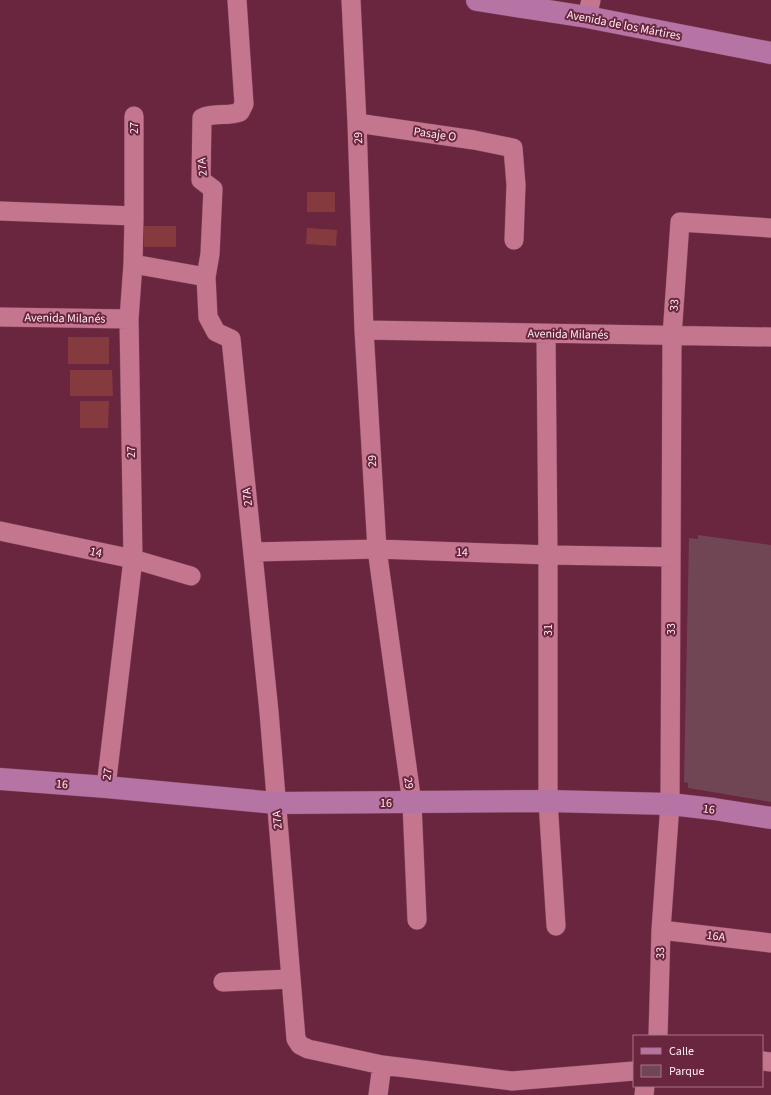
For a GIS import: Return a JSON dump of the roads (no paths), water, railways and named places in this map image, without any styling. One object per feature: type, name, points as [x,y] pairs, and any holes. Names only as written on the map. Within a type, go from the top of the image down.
[{"type":"street","name":"27A","points":[[237,0],[244,104],[240,112],[234,115],[209,114],[202,118],[201,180],[213,189],[210,254],[206,277],[208,317],[216,332],[230,339],[253,552],[296,1039],[300,1045],[308,1049],[382,1065]]},
{"type":"street","name":"29","points":[[351,0],[364,330],[377,549],[412,803],[417,920]]},
{"type":"street","name":"Avenida de los Mártires","points":[[477,0],[589,8],[771,53]]},
{"type":"street","name":"27","points":[[106,787],[133,559],[129,319],[133,264],[134,116]]},
{"type":"street","name":"Pasaje O","points":[[357,123],[474,140],[513,148],[516,185],[514,240]]},
{"type":"street","points":[[0,211],[134,216]]},
{"type":"street","name":"33","points":[[658,1035],[661,930],[670,804],[672,336],[680,222],[771,228]]},
{"type":"street","points":[[133,264],[206,277]]},
{"type":"street","name":"Avenida Milanés","points":[[0,317],[129,319]]},
{"type":"street","name":"Avenida Milanés","points":[[364,330],[771,337]]},
{"type":"street","name":"31","points":[[546,334],[548,801],[556,926]]},
{"type":"street","name":"14","points":[[0,531],[133,559],[190,576]]},
{"type":"street","name":"14","points":[[253,552],[377,549],[548,555],[671,557]]},
{"type":"street","name":"16","points":[[0,779],[106,787],[276,803],[548,801],[670,804],[771,818]]},
{"type":"street","name":"16A","points":[[661,930],[771,943]]},
{"type":"street","points":[[223,982],[291,979]]},
{"type":"street","points":[[378,1095],[382,1065],[510,1088],[633,1071]]}]
